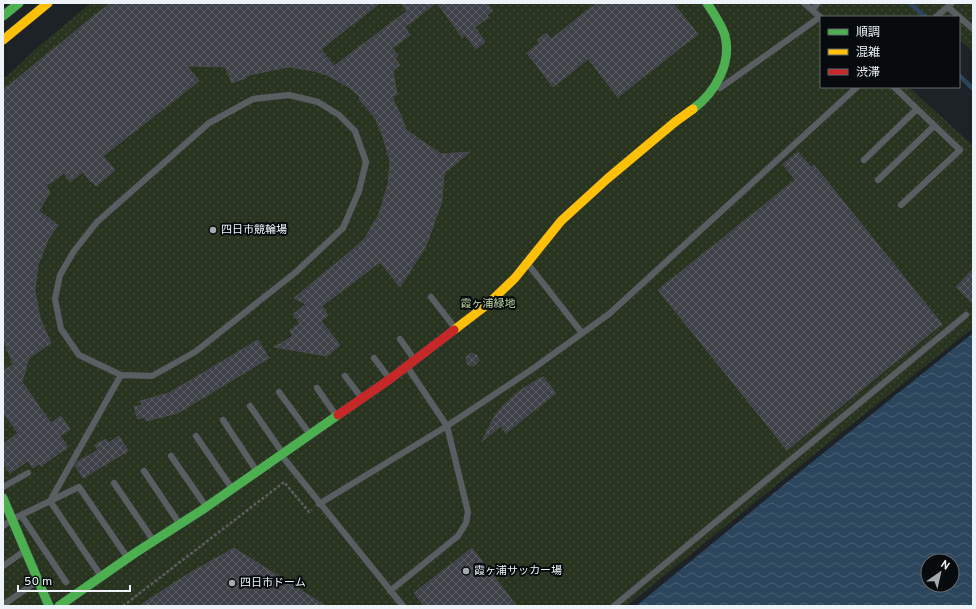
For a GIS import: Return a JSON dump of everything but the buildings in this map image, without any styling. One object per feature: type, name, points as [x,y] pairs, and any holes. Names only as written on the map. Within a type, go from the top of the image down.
[{"type":"main road","points":[[3,16],[19,3]]},
{"type":"main road","points":[[3,40],[48,3]]},
{"type":"main road","points":[[59,606],[128,558],[206,507],[390,379],[488,304],[515,278],[560,221],[710,92],[723,71],[726,53],[725,35],[707,3]]},
{"type":"main road","points":[[3,498],[17,517],[26,550],[49,606]]},
{"type":"lane","points":[[702,100],[820,18],[804,3]]},
{"type":"lane","points":[[812,10],[818,3]]},
{"type":"lane","points":[[937,16],[950,5],[973,29]]},
{"type":"lane","points":[[319,504],[447,426],[525,374],[609,314],[856,88]]},
{"type":"lane","points":[[895,88],[960,150],[901,206]]},
{"type":"lane","points":[[289,95],[318,102],[339,115],[355,131],[366,162],[359,191],[343,228],[296,272],[195,352],[152,376],[121,375],[79,354],[62,329],[55,299],[60,275],[74,251],[97,222],[209,123],[253,99],[289,95]]},
{"type":"lane","points":[[864,160],[917,109]]},
{"type":"lane","points":[[878,180],[934,126]]},
{"type":"lane","points":[[527,263],[582,333]]},
{"type":"lane","points":[[431,297],[456,329]]},
{"type":"lane","points":[[614,606],[966,315]]},
{"type":"lane","points":[[390,591],[458,536],[466,523],[468,512],[447,426],[411,363],[400,339]]},
{"type":"lane","points":[[374,358],[390,379]]},
{"type":"lane","points":[[50,501],[121,375]]},
{"type":"lane","points":[[345,376],[362,398]]},
{"type":"lane","points":[[317,388],[336,416]]},
{"type":"lane","points":[[279,392],[310,434]]},
{"type":"lane","points":[[250,406],[282,454],[319,504],[402,606]]},
{"type":"lane","points":[[223,420],[257,471]]},
{"type":"lane","points":[[196,436],[232,489]]},
{"type":"lane","points":[[171,456],[206,507]]},
{"type":"lane","points":[[144,471],[180,524]]},
{"type":"lane","points":[[3,487],[28,473]]},
{"type":"lane","points":[[114,483],[154,541]]},
{"type":"lane","points":[[3,526],[17,517],[79,487],[128,558]]},
{"type":"lane","points":[[50,501],[102,576]]},
{"type":"lane","points":[[17,517],[66,582]]},
{"type":"lane","points":[[3,566],[26,550]]},
{"type":"lane","points":[[3,605],[38,580]]},
{"type":"path","points":[[123,606],[284,482],[309,512],[319,504]]},
{"type":"green space","name":"霞ヶ浦緑地","points":[[91,3],[973,3],[973,52],[960,40],[960,16],[820,16],[820,88],[910,88],[973,146],[973,328],[627,606],[3,606],[3,80],[39,46]]},
{"type":"water","points":[[973,333],[973,606],[636,606],[791,479]]},
{"type":"waterway","points":[[910,3],[924,16]]},
{"type":"waterway","points":[[960,76],[973,89]]},
{"type":"traffic: fast","points":[[3,16],[19,3]]},
{"type":"traffic: fast","points":[[693,109],[715,86],[724,67],[726,57],[727,46],[724,32],[707,3]]},
{"type":"traffic: fast","points":[[59,606],[135,553],[202,510],[338,415]]},
{"type":"traffic: fast","points":[[3,498],[49,606]]},
{"type":"traffic: slow","points":[[3,40],[48,3]]},
{"type":"traffic: slow","points":[[454,330],[488,304],[515,278],[561,221],[607,179],[675,122],[693,109]]},
{"type":"traffic: jam","points":[[338,415],[390,379],[454,330]]},
{"type":"place","name":"四日市競輪場","points":[[213,230]]},
{"type":"place","name":"霞ヶ浦サッカー場","points":[[466,571]]},
{"type":"place","name":"四日市ドーム","points":[[232,583]]}]
